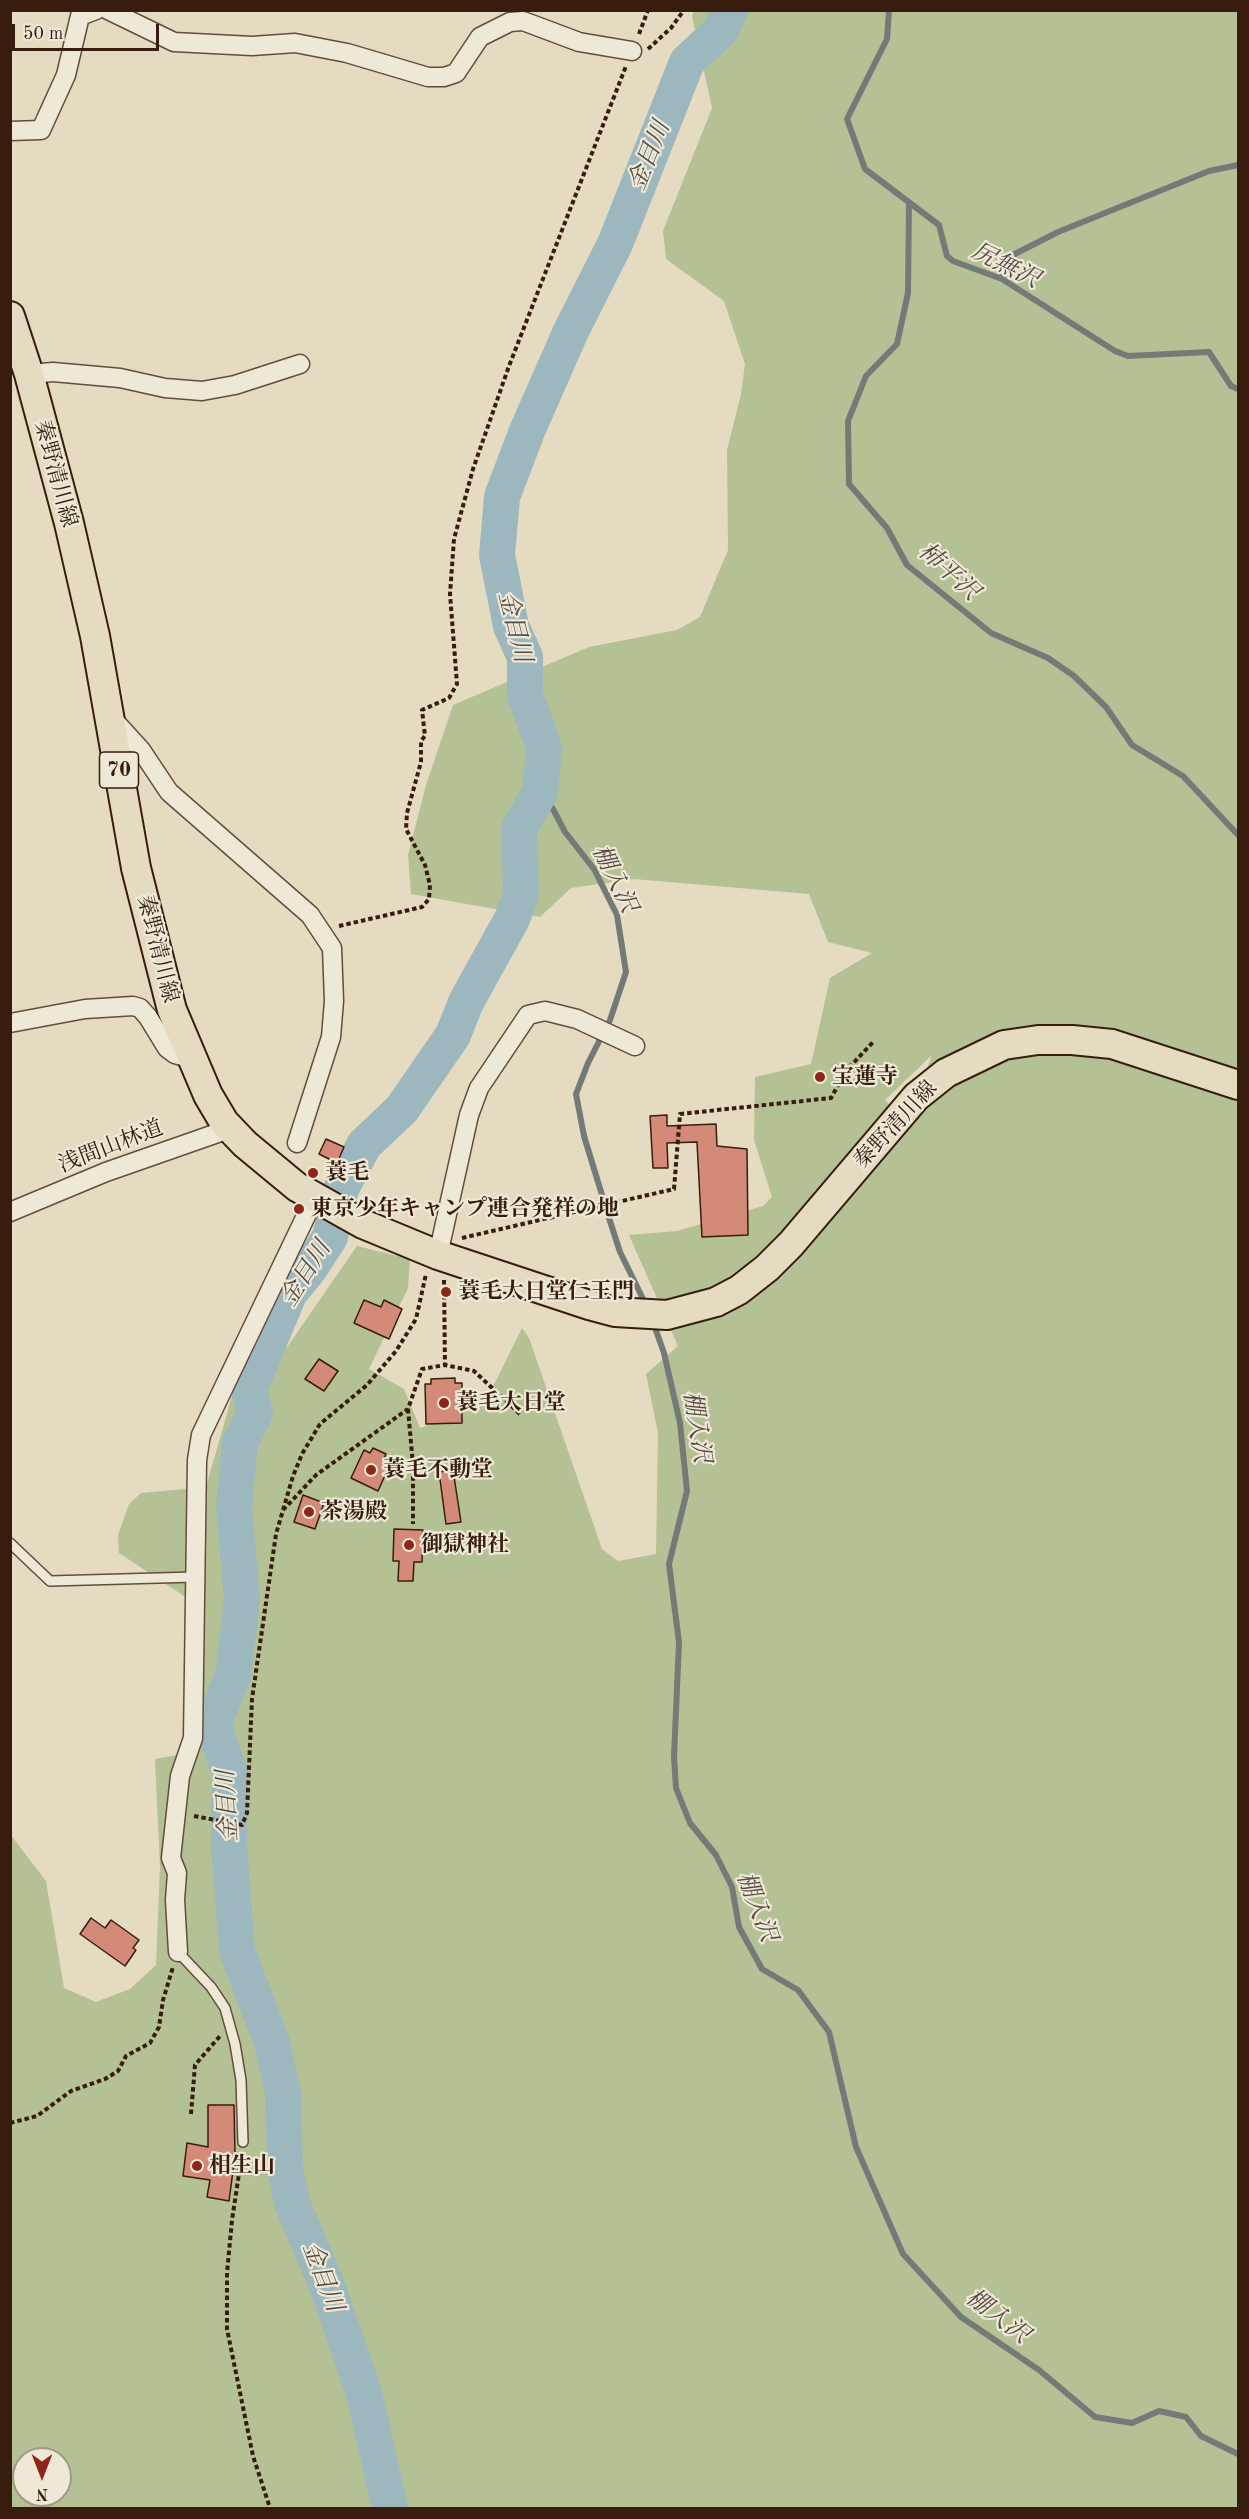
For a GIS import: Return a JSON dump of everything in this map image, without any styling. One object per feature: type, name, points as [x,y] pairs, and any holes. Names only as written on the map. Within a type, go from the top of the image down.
[{"type":"main road","name":"秦野清川線","points":[[10,316],[29,374],[69,523],[95,636],[136,868],[172,1010],[190,1058],[208,1095],[229,1129],[283,1176],[321,1200],[363,1224],[438,1255],[589,1305],[653,1315],[716,1302],[739,1290],[791,1244],[916,1097],[946,1073],[1004,1045],[1038,1040],[1112,1044],[1239,1085]]},
{"type":"street","points":[[10,131],[41,130],[66,75],[80,16],[96,10]]},
{"type":"street","points":[[108,10],[174,42],[252,46],[295,43],[347,53],[428,77],[444,77],[456,73],[480,37],[510,22],[523,21],[579,42],[638,52]]},
{"type":"street","points":[[29,374],[53,372],[120,378],[165,388],[201,391],[235,385],[300,364]]},
{"type":"street","points":[[108,713],[141,750],[169,792],[310,915],[332,948],[334,1001],[331,1037],[297,1143]]},
{"type":"street","points":[[10,1023],[85,1009],[133,1006],[140,1008],[148,1017],[167,1048],[174,1054],[190,1058]]},
{"type":"street","points":[[438,1255],[469,1115],[479,1089],[528,1015],[545,1011],[576,1019],[634,1046]]},
{"type":"street","name":"浅間山林道","points":[[10,1212],[106,1172],[229,1129]]},
{"type":"street","points":[[178,1952],[175,1900],[177,1873],[171,1858],[180,1776],[194,1738],[195,1577],[198,1460],[201,1435],[321,1200]]},
{"type":"lane","points":[[10,1543],[50,1581],[195,1577]]},
{"type":"lane","points":[[178,1952],[211,1987],[225,2008],[241,2080],[243,2142]]},
{"type":"path","points":[[320,930],[422,907],[429,899],[430,885],[425,866],[406,829],[407,813],[422,762],[421,741],[425,736],[422,710],[449,698],[457,684],[450,594],[457,528],[472,469],[509,366],[638,52],[648,10]]},
{"type":"path","points":[[638,52],[671,28],[684,10]]},
{"type":"path","points":[[175,1813],[242,1825],[247,1813],[252,1699],[276,1533],[282,1511],[302,1454],[320,1424],[367,1385],[396,1351],[416,1319],[438,1255],[445,1242],[674,1189],[680,1114],[831,1098],[846,1071],[873,1042]]},
{"type":"path","points":[[438,1255],[445,1365]]},
{"type":"path","points":[[413,1524],[413,1465],[408,1409],[422,1369],[445,1365],[474,1371],[521,1415]]},
{"type":"path","points":[[282,1511],[316,1475],[408,1409]]},
{"type":"path","points":[[10,2123],[37,2116],[71,2091],[105,2079],[118,2071],[126,2056],[150,2043],[159,2026],[163,2000],[178,1952]]},
{"type":"path","points":[[191,2114],[195,2065],[229,2024]]},
{"type":"path","points":[[243,2142],[228,2262],[227,2329],[253,2456],[270,2508]]},
{"type":"green space","points":[[694,11],[1238,11],[1238,2508],[11,2508],[10,1834],[46,1881],[64,1988],[96,2002],[130,1989],[156,1965],[160,1866],[155,1759],[193,1752],[193,1602],[119,1553],[118,1535],[129,1504],[141,1493],[206,1487],[234,1389],[274,1366],[357,1246],[410,1259],[408,1288],[369,1369],[404,1389],[420,1428],[484,1405],[522,1328],[529,1338],[602,1549],[618,1561],[656,1554],[658,1433],[646,1374],[678,1346],[629,1235],[677,1231],[763,1206],[772,1197],[754,1140],[755,1077],[811,1064],[830,978],[872,953],[828,942],[809,894],[634,879],[571,888],[540,917],[411,894],[408,855],[426,785],[453,705],[589,647],[677,630],[700,617],[728,550],[727,450],[741,394],[745,364],[724,301],[666,259],[663,231],[712,108],[692,16]],"holes":[[[932,1055],[907,1121],[885,1100]]]},
{"type":"building","points":[[667,1115],[667,1126],[716,1124],[717,1146],[747,1149],[748,1235],[702,1237],[697,1142],[667,1143],[668,1168],[653,1168],[650,1116]]},
{"type":"building","points":[[326,1139],[344,1147],[337,1163],[319,1154]]},
{"type":"building","points":[[364,1300],[381,1307],[384,1300],[402,1309],[389,1339],[354,1323]]},
{"type":"building","points":[[319,1359],[338,1371],[324,1391],[305,1379]]},
{"type":"building","name":"蓑毛大日堂","points":[[455,1378],[455,1383],[462,1383],[462,1423],[426,1424],[425,1384],[431,1384],[431,1379]]},
{"type":"building","name":"蓑毛不動堂","points":[[373,1448],[386,1454],[384,1458],[391,1462],[378,1491],[351,1478],[364,1450],[370,1453]]},
{"type":"building","points":[[453,1470],[461,1522],[446,1524],[439,1472]]},
{"type":"building","name":"茶湯殿","points":[[303,1495],[324,1503],[315,1529],[294,1522]]},
{"type":"building","points":[[394,1529],[423,1530],[422,1562],[414,1562],[413,1581],[398,1581],[399,1561],[393,1561]]},
{"type":"building","points":[[91,1918],[105,1928],[111,1920],[139,1940],[133,1948],[136,1950],[125,1966],[80,1934]]},
{"type":"building","points":[[208,2105],[234,2105],[235,2156],[229,2201],[207,2197],[210,2180],[183,2176],[187,2143],[208,2147]]},
{"type":"waterway","name":"金目川","points":[[390,2508],[364,2393],[327,2286],[292,2203],[285,2166],[283,2093],[272,2043],[237,1951],[229,1846],[230,1773],[213,1725],[233,1675],[242,1600],[234,1506],[240,1443],[255,1413],[249,1390],[289,1294],[310,1268],[330,1237],[341,1189],[364,1145],[402,1109],[453,1035],[466,1002],[512,919],[521,895],[519,829],[540,792],[544,748],[525,695],[525,657],[511,626],[497,555],[502,497],[527,431],[571,331],[615,244],[687,62],[721,30],[730,10]]},
{"type":"waterway","name":"尻無沢","points":[[889,10],[887,39],[847,119],[865,169],[939,225],[947,256],[953,261],[1002,279],[1115,351],[1128,356],[1209,352],[1231,386],[1238,389]]},
{"type":"waterway","points":[[1002,279],[1003,260],[1058,232],[1209,171],[1238,165]]},
{"type":"waterway","name":"柿平沢","points":[[909,202],[908,293],[897,344],[866,376],[848,421],[849,484],[887,528],[907,565],[991,633],[1048,658],[1074,676],[1106,707],[1132,745],[1183,776],[1238,835]]},
{"type":"waterway","name":"棚入沢","points":[[540,792],[553,809],[565,832],[594,869],[617,915],[626,972],[610,1020],[588,1063],[576,1094],[584,1136],[602,1195]]},
{"type":"waterway","name":"棚入沢","points":[[608,1215],[620,1252],[647,1307]]},
{"type":"waterway","name":"棚入沢","points":[[653,1322],[664,1353],[680,1423],[687,1491],[669,1564],[679,1642],[674,1757],[676,1788],[690,1823],[716,1855],[732,1887],[739,1927],[762,1969],[798,1990],[829,2032],[856,2147],[903,2254],[961,2317],[1039,2370],[1095,2417],[1132,2423],[1159,2411],[1186,2417],[1201,2436],[1238,2454]]},
{"type":"place","name":"宝蓮寺","points":[[820,1077]]},
{"type":"place","name":"蓑毛","points":[[313,1173]]},
{"type":"place","name":"東京少年キャンプ連合発祥の地","points":[[299,1209]]},
{"type":"place","name":"蓑毛大日堂仁王門","points":[[446,1292]]},
{"type":"place","name":"蓑毛大日堂","points":[[444,1403]]},
{"type":"place","name":"蓑毛不動堂","points":[[371,1470]]},
{"type":"place","name":"茶湯殿","points":[[309,1512]]},
{"type":"place","name":"御獄神社","points":[[409,1545]]},
{"type":"place","name":"相生山","points":[[197,2166]]}]
